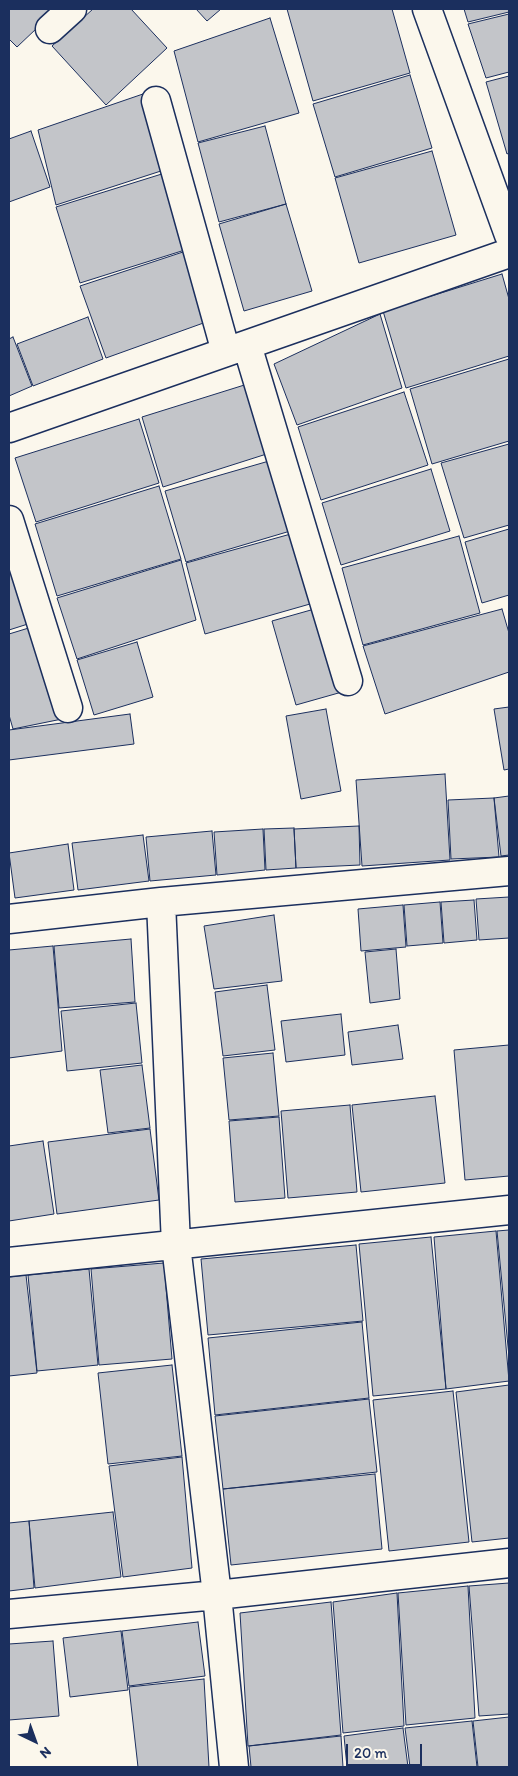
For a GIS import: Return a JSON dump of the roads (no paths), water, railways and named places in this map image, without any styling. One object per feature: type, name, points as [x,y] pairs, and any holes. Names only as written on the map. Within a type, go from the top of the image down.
[{"type":"street","points":[[50,30],[72,9]]},
{"type":"street","points":[[427,9],[509,235]]},
{"type":"street","points":[[156,101],[348,681]]},
{"type":"street","points":[[9,428],[509,253]]},
{"type":"street","points":[[9,520],[68,708]]},
{"type":"street","points":[[9,919],[160,902],[509,871]]},
{"type":"street","points":[[160,902],[176,1245],[217,1595],[234,1767]]},
{"type":"street","points":[[9,1262],[509,1210]]},
{"type":"street","points":[[9,1614],[217,1595],[509,1563]]}]
